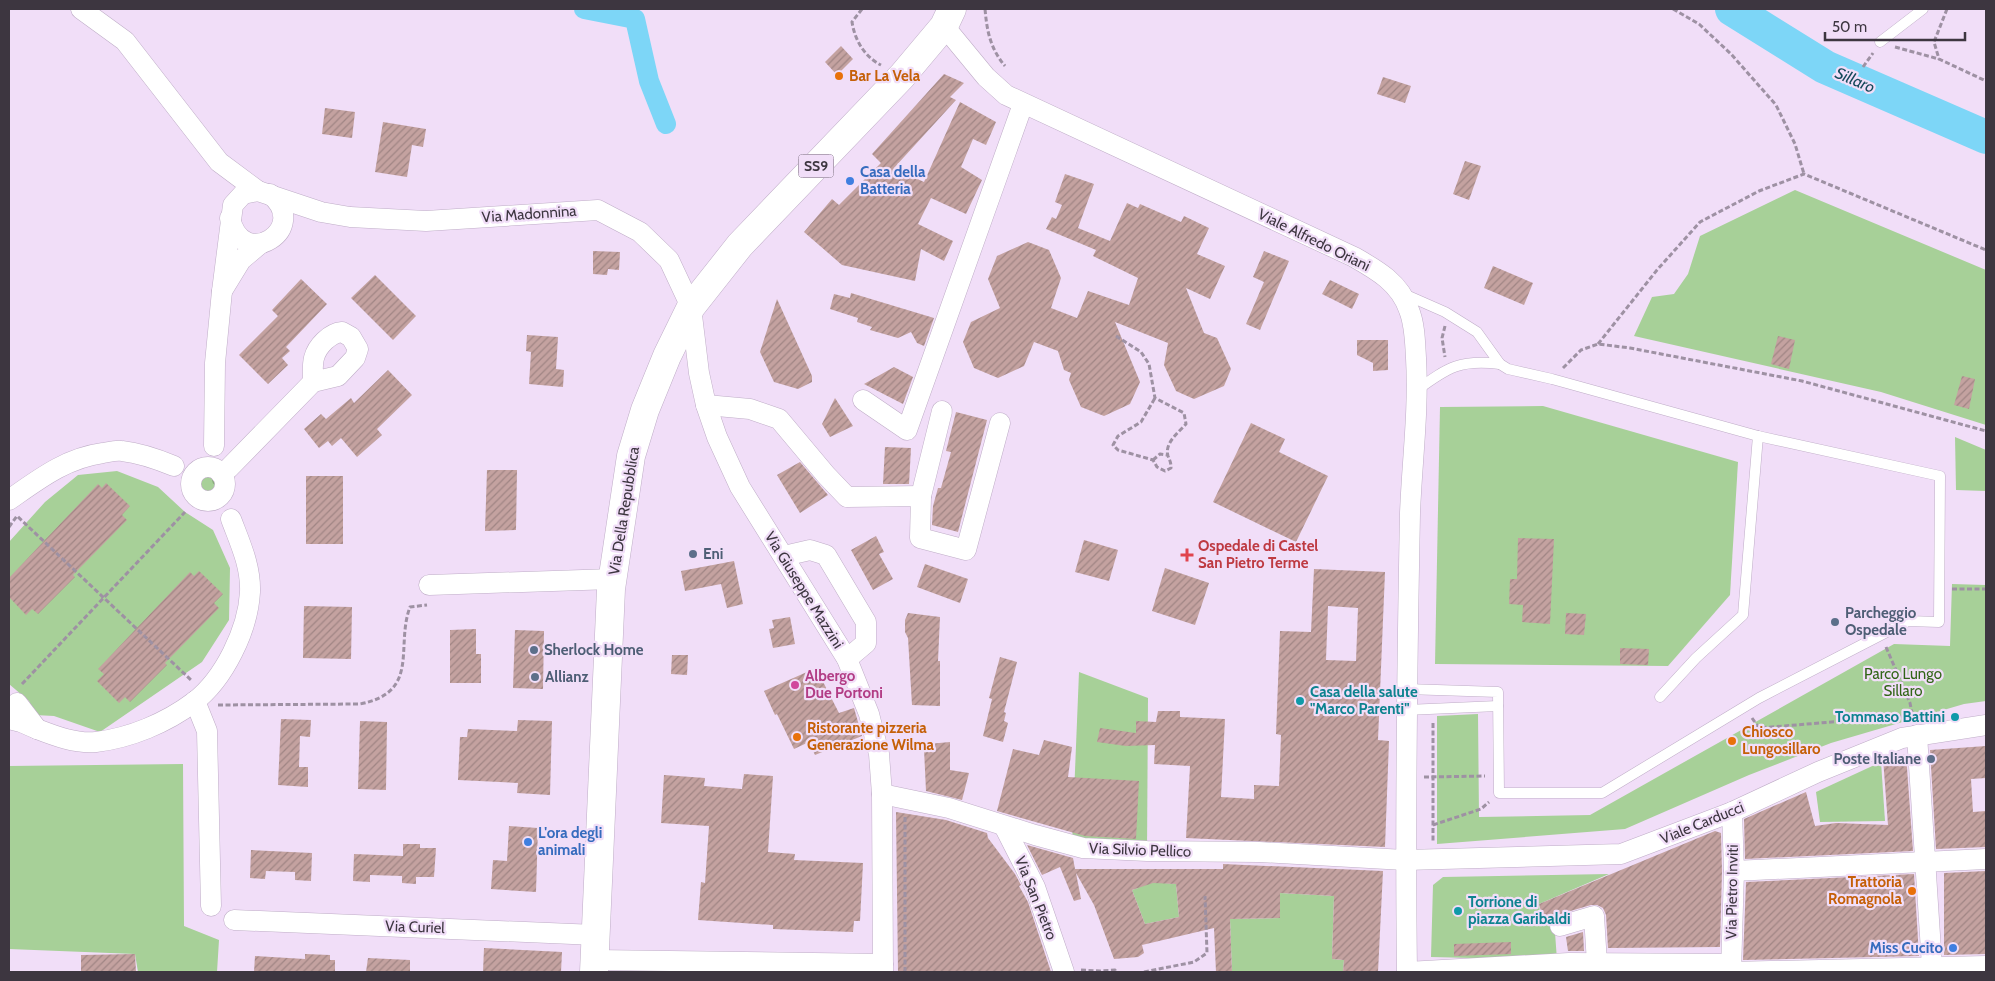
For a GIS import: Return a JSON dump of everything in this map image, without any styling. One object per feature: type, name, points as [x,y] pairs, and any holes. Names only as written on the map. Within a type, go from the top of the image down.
[{"type":"main road","name":"Via Della Repubblica","points":[[595,956],[606,684],[613,579],[631,456],[645,410],[667,356],[691,307],[740,245],[902,76],[948,18]]},
{"type":"street","points":[[82,9],[126,41],[219,162],[277,199],[283,214],[281,229]]},
{"type":"street","name":"Viale Alfredo Oriani","points":[[948,18],[986,78],[1006,95],[1354,257],[1386,276],[1400,292],[1410,311],[1414,333],[1417,390],[1411,483],[1406,690],[1405,860],[1407,972]]},
{"type":"street","points":[[863,400],[907,430],[1023,104]]},
{"type":"street","points":[[219,162],[236,234],[243,240],[260,244]]},
{"type":"street","points":[[13,702],[21,722],[68,740],[95,742],[136,733],[169,718],[195,701],[215,681],[237,644],[245,619],[250,593],[241,542],[210,479],[214,446],[214,364],[232,212],[244,194],[264,192],[321,212]]},
{"type":"street","name":"Via Madonnina","points":[[321,212],[350,217],[426,221],[598,210],[640,232],[668,260],[691,307]]},
{"type":"street","points":[[222,291],[241,260],[260,244],[268,242],[276,236],[290,220],[321,212]]},
{"type":"street","name":"Via Giuseppe Mazzini","points":[[691,307],[699,373],[706,405],[717,436],[740,487],[847,659],[869,714],[879,754],[882,794],[883,968]]},
{"type":"street","points":[[9,500],[47,472],[67,462],[89,455],[121,451],[150,457],[210,479],[229,468],[312,382]]},
{"type":"street","points":[[706,405],[750,409],[779,419],[847,497],[921,496]]},
{"type":"street","points":[[942,411],[921,496],[920,538],[966,550],[1000,423]]},
{"type":"street","points":[[784,556],[810,550],[826,555],[866,622],[866,643],[847,659]]},
{"type":"street","points":[[429,585],[613,579]]},
{"type":"street","points":[[195,701],[207,731],[211,906]]},
{"type":"street","name":"Viale Carducci","points":[[1405,860],[1438,856],[1621,854],[1732,812],[1818,772],[1902,738],[1915,729],[1986,725]]},
{"type":"street","points":[[1915,729],[1926,863],[1931,969]]},
{"type":"street","name":"Via Silvio Pellico","points":[[882,794],[949,808],[1004,826],[1083,848],[1147,851],[1259,852],[1405,860]]},
{"type":"street","name":"Via Pietro Inviti","points":[[1731,969],[1734,871],[1732,812]]},
{"type":"street","name":"Via San Pietro","points":[[1004,826],[1035,887],[1070,971]]},
{"type":"street","points":[[1734,871],[1986,859]]},
{"type":"street","points":[[1560,926],[1594,916],[1597,963]]},
{"type":"street","name":"Via Curiel","points":[[234,920],[595,956],[883,968]]},
{"type":"street","points":[[1407,972],[1569,963],[1731,969],[1931,969],[1986,966]]},
{"type":"lane","points":[[1880,42],[1923,9]]},
{"type":"lane","points":[[1400,292],[1448,313],[1477,332],[1500,364],[1508,369],[1552,379],[1758,436],[1940,476],[1939,622],[1908,621],[1744,708],[1602,793],[1499,793],[1498,692],[1406,690]]},
{"type":"lane","points":[[1417,390],[1455,366],[1478,362],[1500,364]]},
{"type":"lane","points":[[1660,696],[1696,658],[1743,615],[1758,436]]},
{"type":"lane","points":[[1406,710],[1498,706]]},
{"type":"path","points":[[862,9],[852,22],[854,37],[872,60],[902,76]]},
{"type":"path","points":[[986,9],[987,33],[998,58],[1008,70]]},
{"type":"path","points":[[1674,9],[1699,24],[1731,54],[1776,105],[1795,144],[1804,174]]},
{"type":"path","points":[[1939,59],[1934,42],[1947,9]]},
{"type":"path","points":[[1880,42],[1939,59],[1986,81]]},
{"type":"path","points":[[1598,344],[1657,270],[1700,222],[1759,191],[1804,174],[1986,250]]},
{"type":"path","points":[[1447,370],[1442,338],[1448,313]]},
{"type":"path","points":[[1116,336],[1140,352],[1149,364],[1156,398],[1142,422],[1118,436],[1113,445],[1118,450],[1153,460],[1157,467],[1165,472],[1171,468],[1171,460],[1167,455],[1160,454],[1153,460]]},
{"type":"path","points":[[1552,379],[1581,350],[1598,344],[1630,348],[1802,381],[1986,431]]},
{"type":"path","points":[[1156,398],[1184,413],[1186,424],[1169,443],[1167,455]]},
{"type":"path","points":[[13,702],[104,599],[185,512]]},
{"type":"path","points":[[9,526],[17,516],[193,681],[201,672],[226,689],[220,696],[218,705],[360,704],[374,702],[389,692],[398,679],[405,657],[406,616],[410,607],[429,605],[429,585]]},
{"type":"path","points":[[1950,589],[1986,589]]},
{"type":"path","points":[[1886,646],[1910,703],[1915,729]]},
{"type":"path","points":[[1433,708],[1433,825],[1438,856]]},
{"type":"path","points":[[1744,708],[1759,728],[1904,716]]},
{"type":"path","points":[[1405,776],[1432,778],[1498,776]]},
{"type":"path","points":[[1433,825],[1480,809],[1499,793]]},
{"type":"path","points":[[905,799],[905,972]]},
{"type":"path","points":[[1144,972],[1194,962],[1207,952],[1205,896]]},
{"type":"path","points":[[1070,971],[1115,970],[1116,972]]},
{"type":"green space","points":[[1795,190],[1986,270],[1986,425],[1881,392],[1634,336],[1652,297],[1674,294],[1688,274],[1700,236]]},
{"type":"green space","points":[[1543,406],[1738,462],[1730,595],[1668,666],[1435,664],[1440,407]]},
{"type":"green space","points":[[1955,437],[1986,450],[1986,491],[1956,490]]},
{"type":"green space","points":[[117,471],[158,487],[185,512],[213,530],[230,568],[229,620],[202,662],[100,732],[54,716],[35,715],[29,701],[9,684],[9,542],[45,502],[78,475]]},
{"type":"green space","points":[[207,471],[216,475],[220,484],[216,493],[207,497],[198,493],[194,484],[198,475]]},
{"type":"green space","name":"Parco Lungo Sillaro","points":[[1952,584],[1986,585],[1986,701],[1964,704],[1831,743],[1749,775],[1625,829],[1437,844],[1437,716],[1478,714],[1479,817],[1590,815],[1894,644],[1950,646]]},
{"type":"green space","points":[[1079,672],[1148,698],[1147,851],[1072,845]]},
{"type":"green space","points":[[1881,762],[1885,821],[1820,822],[1816,792]]},
{"type":"green space","points":[[183,764],[184,926],[219,940],[217,972],[138,972],[135,954],[9,949],[9,766]]},
{"type":"green space","points":[[1609,874],[1539,904],[1541,920],[1554,919],[1557,960],[1431,957],[1433,885],[1443,877]]},
{"type":"green space","points":[[1133,876],[1176,884],[1179,917],[1145,924],[1132,890],[1138,888]]},
{"type":"green space","points":[[1280,893],[1334,896],[1332,959],[1344,960],[1343,972],[1232,972],[1230,919],[1280,918]]},
{"type":"building","points":[[841,46],[853,59],[837,75],[825,62]]},
{"type":"building","points":[[944,74],[964,83],[950,97],[956,100],[894,168],[924,182],[960,102],[996,122],[986,145],[973,139],[961,167],[982,180],[966,214],[931,198],[918,224],[953,241],[944,261],[921,249],[915,281],[842,265],[804,232],[832,199],[839,205],[881,163],[872,154]]},
{"type":"building","points":[[1383,77],[1411,86],[1405,103],[1377,94]]},
{"type":"building","points":[[325,108],[355,112],[352,138],[322,134]]},
{"type":"building","points":[[383,122],[426,129],[423,147],[412,145],[407,177],[375,172]]},
{"type":"building","points":[[1465,161],[1481,166],[1469,200],[1453,194]]},
{"type":"building","points":[[1065,174],[1094,184],[1078,228],[1110,241],[1127,203],[1138,208],[1140,204],[1181,222],[1184,216],[1209,228],[1197,254],[1225,266],[1210,299],[1186,288],[1204,333],[1217,338],[1231,369],[1224,386],[1194,399],[1176,391],[1164,365],[1168,343],[1115,322],[1140,382],[1130,404],[1104,416],[1081,407],[1069,380],[1071,373],[1064,370],[1058,351],[1034,342],[1024,366],[998,378],[974,368],[963,342],[971,322],[1000,308],[988,279],[997,256],[1028,242],[1049,250],[1061,278],[1051,308],[1077,318],[1088,291],[1129,305],[1138,278],[1093,256],[1096,250],[1046,229],[1052,217],[1056,219],[1062,205],[1055,202]]},
{"type":"building","points":[[593,251],[620,252],[619,270],[608,269],[607,275],[593,274]]},
{"type":"building","points":[[1264,251],[1289,261],[1260,330],[1246,324],[1264,282],[1253,277]]},
{"type":"building","points":[[1493,266],[1533,283],[1524,305],[1484,288]]},
{"type":"building","points":[[375,275],[416,316],[393,340],[351,298]]},
{"type":"building","points":[[301,279],[327,304],[286,347],[290,351],[282,358],[288,365],[268,384],[239,355],[278,316],[272,310]]},
{"type":"building","points":[[1330,280],[1359,294],[1352,309],[1322,294]]},
{"type":"building","points":[[851,293],[934,318],[924,346],[917,343],[911,332],[898,338],[870,330],[872,327],[857,322],[858,318],[830,309],[834,294],[850,298]]},
{"type":"building","points":[[777,299],[812,376],[812,382],[798,389],[774,382],[760,352]]},
{"type":"building","points":[[527,335],[558,337],[556,369],[564,370],[563,387],[529,384],[531,352],[526,351]]},
{"type":"building","points":[[1778,336],[1795,340],[1789,369],[1771,364]]},
{"type":"building","points":[[1357,340],[1388,340],[1388,370],[1373,371],[1373,363],[1357,355]]},
{"type":"building","points":[[894,367],[913,377],[903,404],[864,384]]},
{"type":"building","points":[[388,370],[412,395],[377,429],[382,435],[357,457],[341,438],[332,446],[328,441],[319,448],[304,429],[321,414],[326,419],[351,398],[354,403]]},
{"type":"building","points":[[1962,376],[1975,379],[1969,409],[1954,405]]},
{"type":"building","points":[[835,398],[853,426],[830,437],[822,424]]},
{"type":"building","points":[[956,412],[987,420],[958,532],[932,525],[933,506],[938,488],[941,488],[951,452],[946,451]]},
{"type":"building","points":[[1251,423],[1285,439],[1279,452],[1328,476],[1296,542],[1213,502]]},
{"type":"building","points":[[885,447],[911,448],[909,484],[883,484]]},
{"type":"building","points":[[800,462],[828,495],[800,513],[777,475]]},
{"type":"building","points":[[487,470],[517,470],[516,530],[485,531]]},
{"type":"building","points":[[306,476],[343,476],[343,544],[306,544]]},
{"type":"building","points":[[106,483],[130,506],[122,515],[127,520],[38,614],[32,609],[26,615],[9,597],[9,578],[98,484],[102,488]]},
{"type":"building","points":[[876,536],[884,552],[879,554],[893,579],[873,590],[851,550]]},
{"type":"building","points":[[1518,538],[1554,539],[1550,624],[1522,622],[1523,605],[1509,604],[1510,579],[1517,579]]},
{"type":"building","points":[[1084,540],[1118,550],[1109,581],[1075,572]]},
{"type":"building","points":[[734,561],[743,604],[727,608],[721,584],[685,591],[681,571]]},
{"type":"building","points":[[925,564],[968,579],[960,603],[917,587]]},
{"type":"building","points":[[1165,568],[1209,583],[1195,625],[1152,611]]},
{"type":"building","name":"Casa della salute \"Marco Parenti\"","points":[[1314,569],[1385,572],[1378,740],[1389,741],[1385,847],[1186,838],[1190,766],[1154,764],[1155,745],[1126,746],[1097,742],[1100,728],[1136,733],[1136,721],[1156,722],[1158,711],[1180,711],[1180,717],[1225,719],[1221,797],[1254,799],[1254,785],[1279,786],[1281,735],[1276,734],[1280,631],[1311,632]],"holes":[[[1328,606],[1358,608],[1356,661],[1326,660]]]},
{"type":"building","points":[[199,571],[223,594],[214,603],[219,608],[130,702],[125,697],[119,703],[97,681],[104,674],[98,669],[190,572],[194,576]]},
{"type":"building","points":[[304,606],[352,607],[351,659],[303,658]]},
{"type":"building","points":[[908,613],[940,617],[938,661],[940,661],[940,706],[912,705],[908,638],[905,632],[905,620]]},
{"type":"building","points":[[1566,613],[1586,614],[1584,635],[1565,634]]},
{"type":"building","points":[[790,617],[795,644],[773,648],[769,629],[774,628],[772,620]]},
{"type":"building","points":[[476,629],[476,654],[481,654],[481,683],[450,683],[450,630]]},
{"type":"building","points":[[515,630],[544,631],[543,689],[513,688]]},
{"type":"building","points":[[1620,648],[1649,649],[1648,665],[1620,664]]},
{"type":"building","points":[[672,655],[688,655],[687,675],[671,674]]},
{"type":"building","points":[[1000,657],[1017,662],[1004,712],[1006,713],[1004,721],[1008,723],[1003,742],[983,736],[992,699],[989,698]]},
{"type":"building","points":[[816,668],[839,713],[854,708],[862,736],[815,755],[809,742],[794,749],[764,691]]},
{"type":"building","points":[[281,719],[311,720],[310,737],[300,736],[299,767],[308,767],[308,787],[278,785]]},
{"type":"building","points":[[518,720],[552,721],[550,795],[517,793],[518,783],[458,780],[460,737],[467,737],[468,729],[517,731]]},
{"type":"building","points":[[360,721],[387,722],[386,790],[358,789]]},
{"type":"building","points":[[1044,740],[1072,747],[1068,777],[1139,781],[1136,839],[1085,836],[997,811],[1013,749],[1039,755]]},
{"type":"building","points":[[950,742],[950,770],[969,773],[962,800],[926,791],[924,749],[928,749],[928,744]]},
{"type":"building","points":[[1986,746],[1986,778],[1971,779],[1973,812],[1986,811],[1986,847],[1936,849],[1930,750]]},
{"type":"building","points":[[1906,754],[1913,851],[1745,859],[1744,819],[1806,792],[1815,826],[1836,823],[1888,825],[1883,758]]},
{"type":"building","points":[[744,774],[773,776],[768,852],[795,854],[794,860],[863,863],[860,921],[854,921],[853,932],[773,929],[773,925],[698,920],[701,882],[705,883],[709,826],[661,823],[664,775],[705,778],[704,786],[742,789]]},
{"type":"building","points":[[896,812],[946,820],[987,833],[988,838],[1021,885],[1019,886],[1028,902],[1051,972],[898,972]]},
{"type":"building","points":[[509,826],[538,828],[536,892],[491,889],[493,860],[507,861]]},
{"type":"building","points":[[1715,831],[1721,833],[1720,947],[1608,948],[1606,915],[1603,908],[1597,905],[1591,905],[1543,919],[1539,904]]},
{"type":"building","points":[[403,844],[420,844],[420,848],[436,848],[434,877],[416,877],[416,884],[402,883],[402,876],[370,875],[370,882],[353,881],[354,854],[403,856]]},
{"type":"building","points":[[1027,845],[1073,858],[1075,869],[1223,869],[1223,864],[1383,871],[1378,972],[1343,972],[1344,960],[1332,959],[1334,896],[1280,893],[1280,918],[1230,919],[1232,972],[1216,972],[1214,928],[1142,945],[1144,953],[1138,957],[1114,959],[1094,905],[1076,873],[1081,899],[1074,901],[1060,867],[1042,875]],"holes":[[[1153,883],[1176,884],[1179,917],[1145,924],[1132,890]]]},
{"type":"building","points":[[251,850],[312,853],[311,881],[295,880],[295,872],[266,871],[265,879],[250,878]]},
{"type":"building","points":[[1986,871],[1986,954],[1944,955],[1944,873]]},
{"type":"building","points":[[1914,874],[1919,956],[1743,960],[1746,882]]},
{"type":"building","points":[[1583,932],[1584,951],[1568,951],[1566,937]]},
{"type":"building","points":[[1511,942],[1511,954],[1454,956],[1454,944]]},
{"type":"building","points":[[484,948],[562,952],[561,972],[483,972]]},
{"type":"building","points":[[135,954],[136,972],[81,972],[81,955]]},
{"type":"building","points":[[305,954],[330,955],[330,960],[335,960],[335,972],[254,972],[255,956],[305,959]]},
{"type":"building","points":[[368,958],[410,960],[410,972],[366,972]]},
{"type":"waterway","points":[[584,9],[635,19],[649,81],[666,124]]},
{"type":"waterway","name":"Sillaro","points":[[1732,9],[1825,67],[1986,137]]},
{"type":"place","name":"Bar La Vela","points":[[839,76]]},
{"type":"place","name":"Casa della Batteria","points":[[850,181]]},
{"type":"place","name":"Eni","points":[[693,554]]},
{"type":"place","name":"Ospedale di Castel San Pietro Terme","points":[[1187,555]]},
{"type":"place","name":"Parcheggio Ospedale","points":[[1835,622]]},
{"type":"place","name":"Sherlock Home","points":[[534,650]]},
{"type":"place","name":"Allianz","points":[[535,677]]},
{"type":"place","name":"Albergo Due Portoni","points":[[795,685]]},
{"type":"place","name":"Casa della salute \"Marco Parenti\"","points":[[1300,701]]},
{"type":"place","name":"Tommaso Battini","points":[[1955,717]]},
{"type":"place","name":"Ristorante pizzeria Generazione Wilma","points":[[797,737]]},
{"type":"place","name":"Chiosco Lungosillaro","points":[[1732,741]]},
{"type":"place","name":"Poste Italiane","points":[[1931,759]]},
{"type":"place","name":"L'ora degli animali","points":[[528,842]]},
{"type":"place","name":"Trattoria Romagnola","points":[[1912,891]]},
{"type":"place","name":"Torrione di piazza Garibaldi","points":[[1458,911]]},
{"type":"place","name":"Miss Cucito","points":[[1953,948]]}]
